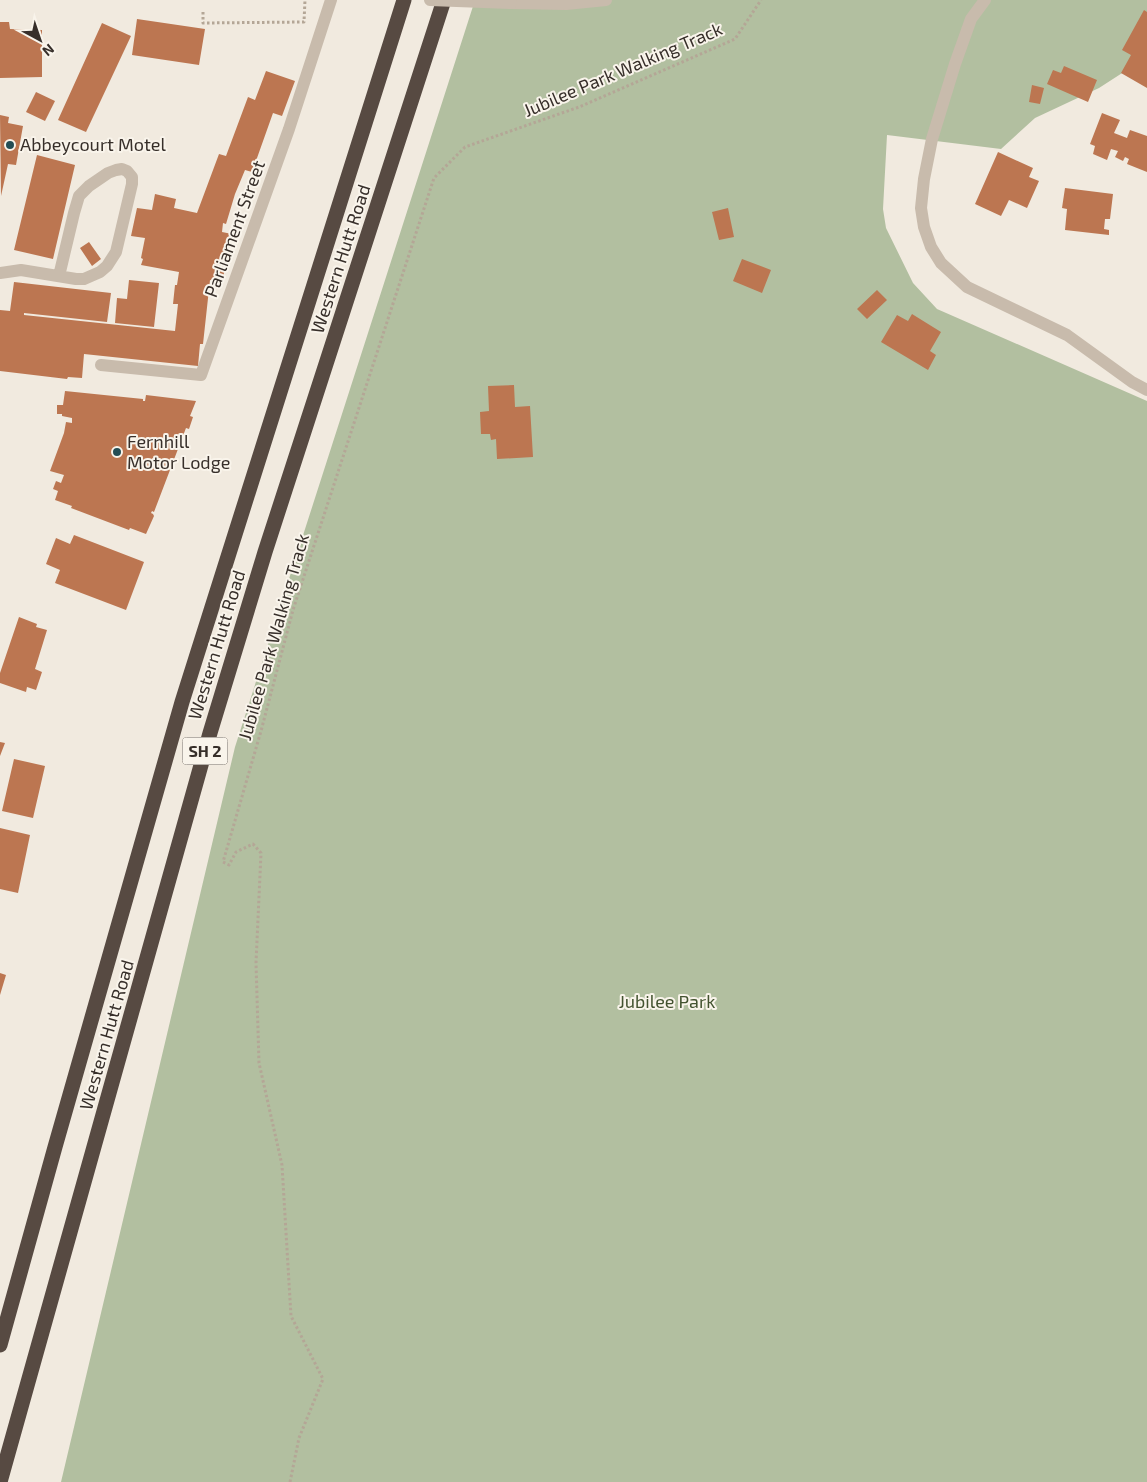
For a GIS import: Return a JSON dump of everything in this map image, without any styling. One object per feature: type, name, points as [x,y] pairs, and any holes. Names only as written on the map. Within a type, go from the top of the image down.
[{"type":"highway","name":"Western Hutt Road","points":[[0,1345],[182,702],[404,0]]},
{"type":"highway","name":"Western Hutt Road","points":[[0,1482],[210,733],[265,552],[444,0]]},
{"type":"street","name":"Parliament Street","points":[[102,366],[201,375],[290,129],[331,0]]},
{"type":"street","points":[[430,0],[566,4],[606,0]]},
{"type":"street","points":[[985,0],[971,19],[932,139],[924,179],[922,208],[924,227],[931,247],[941,263],[967,287],[1067,335],[1132,382],[1147,390]]},
{"type":"street","points":[[0,273],[21,270],[76,279],[84,279],[107,266],[112,260],[118,244],[132,184],[132,177],[127,171],[122,169],[108,174],[89,186],[79,196],[59,276]]},
{"type":"path","points":[[203,12],[203,23],[304,22],[304,0]]},
{"type":"path","name":"Jubilee Park Walking Track","points":[[290,1482],[299,1438],[323,1379],[291,1316],[282,1165],[259,1063],[256,963],[261,853],[253,844],[236,852],[229,865],[223,862],[262,731],[293,610],[434,178],[465,147],[579,107],[735,39],[761,0]]},
{"type":"green space","name":"Jubilee Park","points":[[475,0],[1147,0],[1147,57],[1099,88],[1035,118],[1001,149],[887,135],[883,209],[886,228],[913,283],[937,309],[1147,401],[1147,1482],[61,1482],[235,747]]},
{"type":"building","points":[[1144,10],[1147,12],[1147,88],[1121,73],[1131,55],[1122,50]]},
{"type":"building","points":[[137,19],[205,29],[199,65],[132,55]]},
{"type":"building","points":[[0,22],[9,22],[10,29],[42,30],[42,77],[0,78]]},
{"type":"building","points":[[102,23],[131,36],[86,132],[58,120]]},
{"type":"building","points":[[1064,66],[1097,80],[1088,102],[1047,84],[1053,70],[1061,73]]},
{"type":"building","points":[[266,71],[295,81],[282,116],[273,113],[252,172],[245,170],[226,224],[223,223],[222,232],[232,234],[222,283],[210,280],[203,344],[200,344],[198,366],[84,354],[82,378],[68,377],[67,379],[0,371],[0,310],[10,311],[14,282],[111,293],[107,322],[24,313],[24,315],[175,331],[178,304],[173,304],[175,285],[177,285],[179,272],[141,265],[145,238],[131,236],[137,208],[152,210],[155,194],[176,199],[174,208],[197,213],[219,154],[226,156],[248,97],[255,100]]},
{"type":"building","points":[[1032,85],[1044,88],[1040,104],[1029,102]]},
{"type":"building","points":[[36,92],[55,101],[45,121],[26,112]]},
{"type":"building","points":[[1102,113],[1120,120],[1114,133],[1127,138],[1130,130],[1147,136],[1147,172],[1127,164],[1129,159],[1125,157],[1123,161],[1115,157],[1118,151],[1111,149],[1107,160],[1093,154],[1095,146],[1090,144]]},
{"type":"building","name":"Abbeycourt Motel","points":[[0,115],[9,117],[8,123],[23,126],[16,165],[8,164],[1,196]]},
{"type":"building","points":[[998,152],[1033,168],[1029,177],[1039,181],[1027,208],[1009,200],[1001,216],[975,204]]},
{"type":"building","points":[[37,155],[75,165],[53,259],[14,250]]},
{"type":"building","points":[[1065,188],[1113,194],[1110,219],[1105,219],[1104,229],[1109,230],[1109,235],[1065,230],[1067,209],[1062,208]]},
{"type":"building","points":[[728,208],[734,237],[719,240],[712,212]]},
{"type":"building","points":[[89,242],[101,259],[92,266],[80,248]]},
{"type":"building","points":[[742,259],[771,270],[762,293],[733,281]]},
{"type":"building","points":[[129,280],[159,283],[154,327],[115,323],[117,298],[127,299]]},
{"type":"building","points":[[877,290],[887,300],[867,319],[857,309]]},
{"type":"building","points":[[912,314],[941,332],[930,351],[936,355],[928,370],[881,342],[897,315],[908,321]]},
{"type":"building","points":[[514,385],[515,407],[530,406],[533,457],[497,459],[496,439],[491,440],[490,434],[481,434],[480,412],[489,411],[488,386]]},
{"type":"building","name":"Fernhill Motor Lodge","points":[[65,391],[143,399],[143,401],[145,401],[146,395],[196,401],[190,416],[193,417],[189,429],[186,428],[154,512],[152,511],[151,513],[154,516],[146,534],[130,528],[129,530],[55,500],[58,491],[53,489],[56,481],[61,483],[64,475],[50,471],[64,433],[66,422],[72,423],[72,418],[57,414],[57,405],[63,405]]},
{"type":"building","points":[[74,535],[144,562],[126,610],[55,583],[60,570],[46,564],[56,538],[70,544]]},
{"type":"building","points":[[19,617],[37,624],[36,627],[47,630],[35,669],[42,672],[36,690],[27,687],[26,692],[0,683],[0,673]]},
{"type":"building","points":[[0,742],[5,743],[0,756]]},
{"type":"building","points":[[14,759],[45,766],[33,818],[2,811]]},
{"type":"building","points":[[0,828],[30,835],[18,893],[0,889]]},
{"type":"building","points":[[0,973],[6,975],[0,995]]},
{"type":"place","name":"Abbeycourt Motel","points":[[10,145]]},
{"type":"place","name":"Fernhill Motor Lodge","points":[[117,452]]}]
